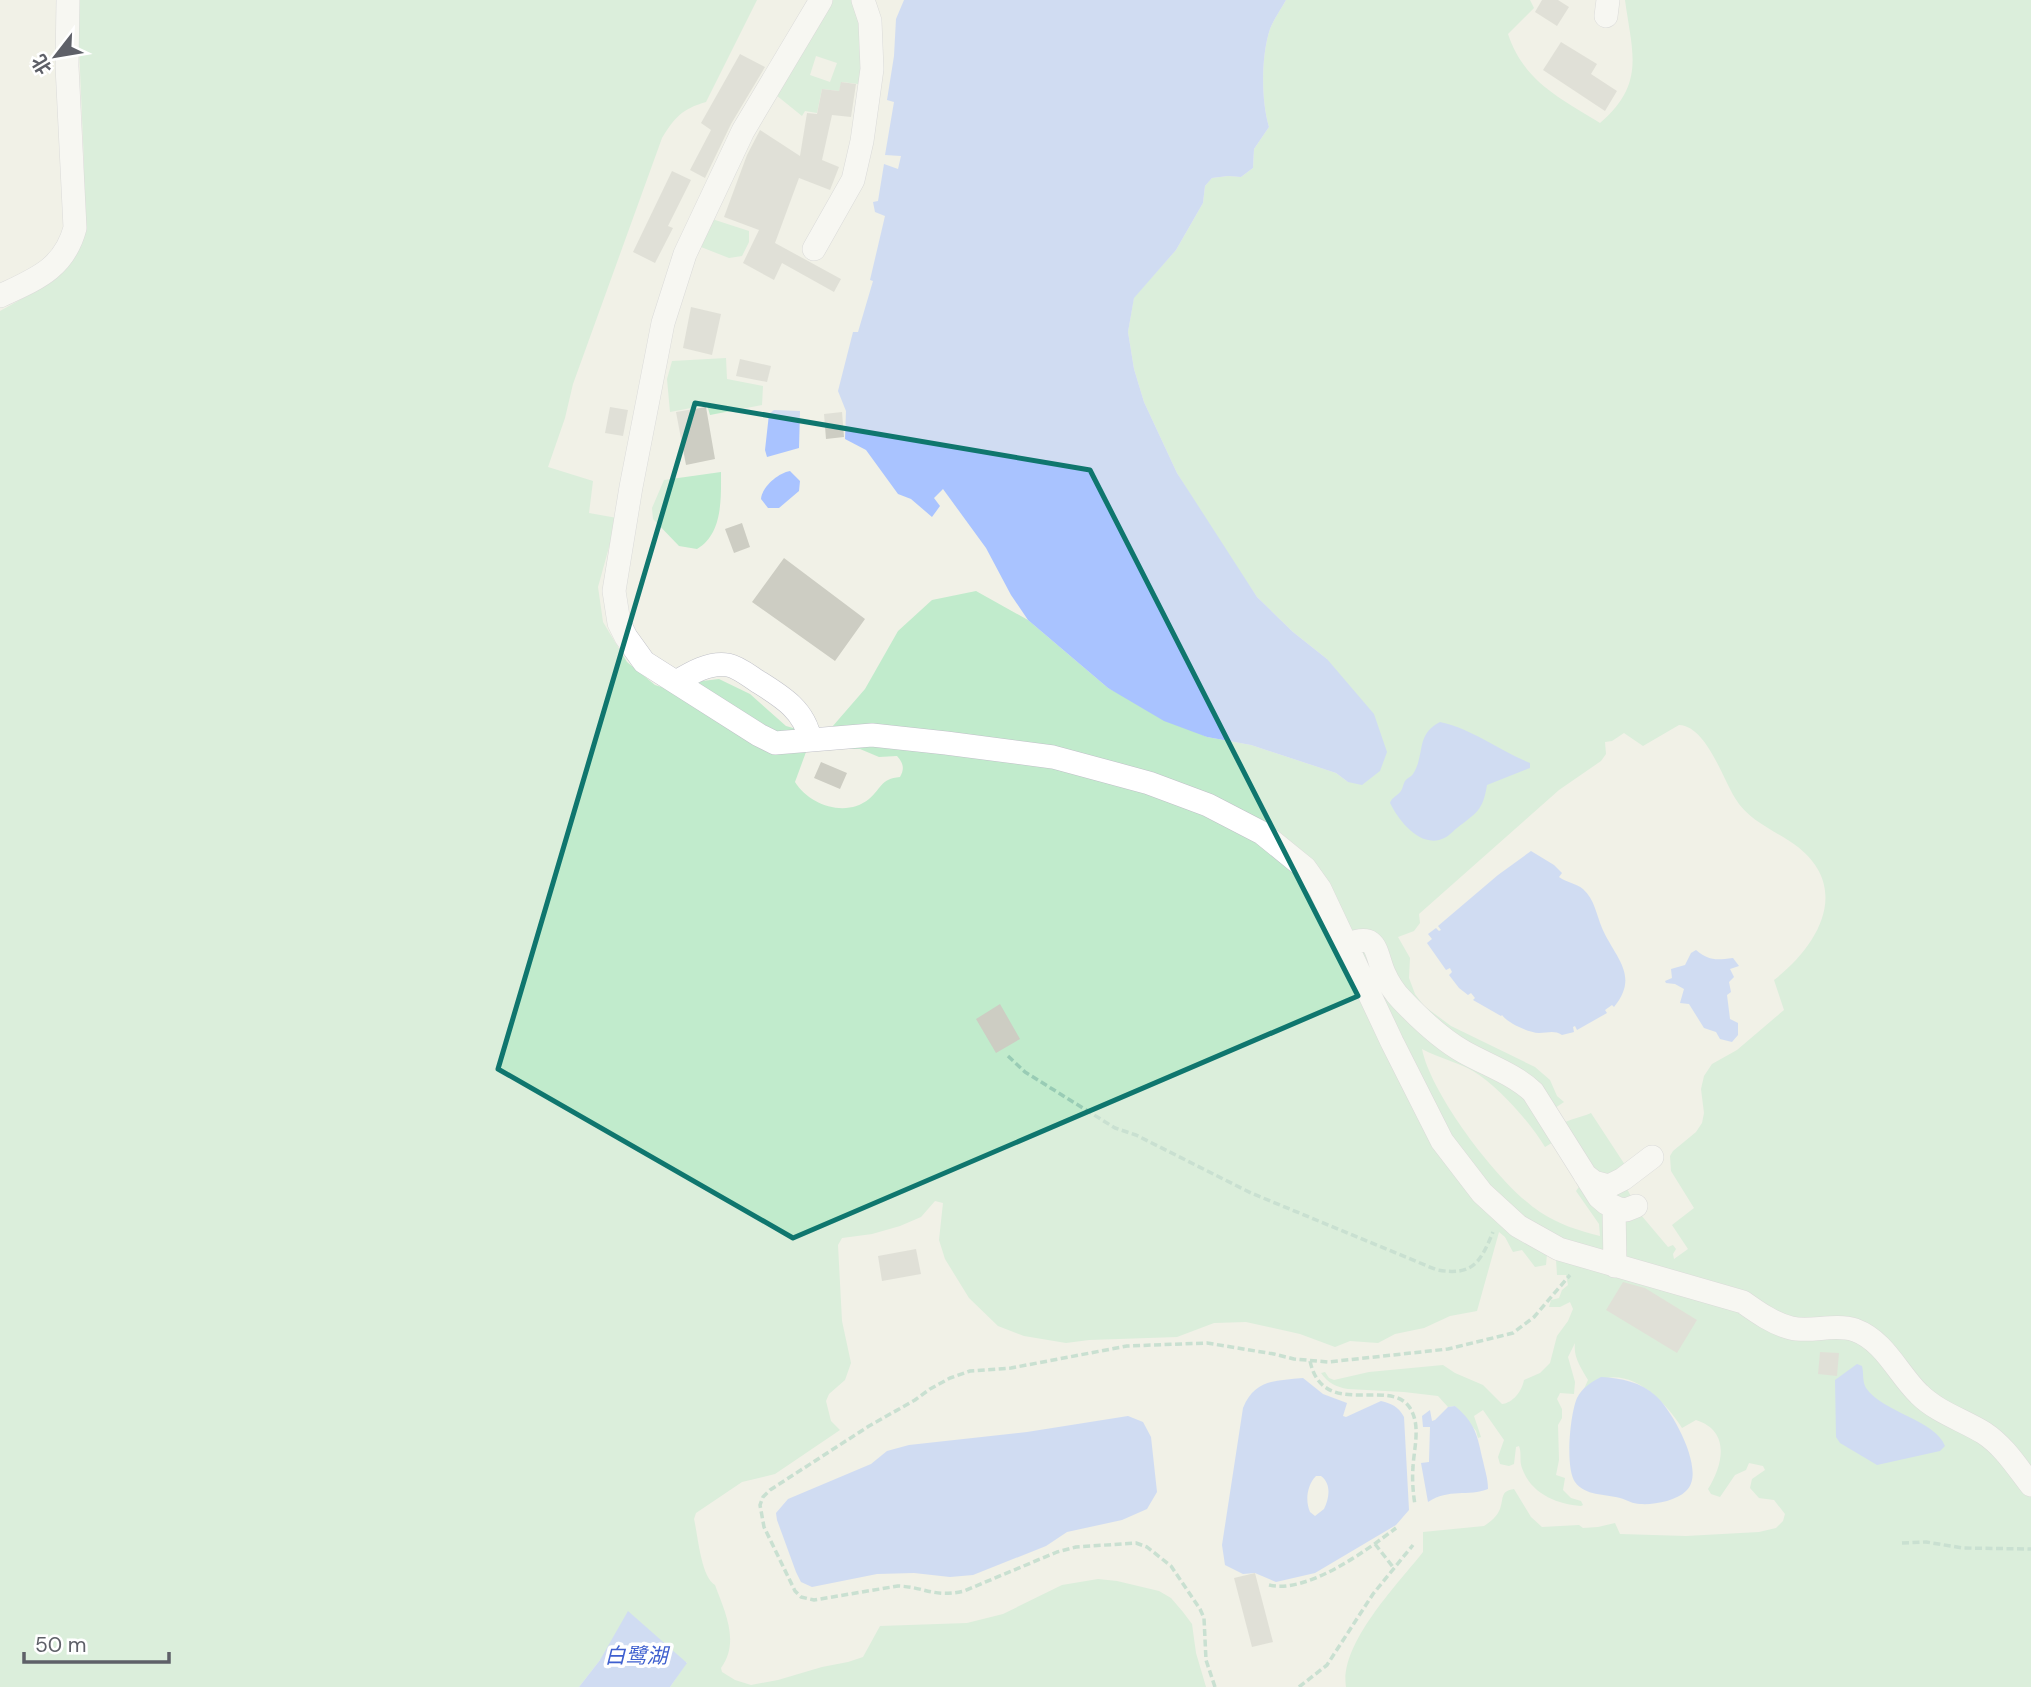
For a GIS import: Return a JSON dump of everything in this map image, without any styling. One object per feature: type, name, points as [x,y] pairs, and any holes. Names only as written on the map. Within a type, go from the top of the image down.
[{"type":"street","points":[[0,296],[52,268],[69,247],[75,228],[67,66],[68,0]]},
{"type":"street","points":[[821,0],[743,131],[685,254],[663,323],[614,591],[619,623],[644,662],[775,743],[872,735],[1053,757],[1149,783],[1208,805],[1262,833],[1305,868],[1320,889],[1442,1141],[1482,1193],[1518,1226],[1559,1249],[1743,1303],[1790,1328],[1853,1330],[1869,1337],[1884,1350],[1920,1395],[1986,1434],[2003,1448],[2031,1485]]},
{"type":"street","points":[[814,249],[853,180],[862,141],[872,69],[870,21],[863,0]]},
{"type":"street","points":[[676,682],[704,668],[730,666],[763,684],[792,705],[806,725],[810,740]]},
{"type":"street","points":[[1347,945],[1363,940],[1370,941],[1375,946],[1384,973],[1398,997],[1421,1019],[1460,1050],[1524,1083],[1533,1092],[1599,1197],[1625,1207],[1615,1266]]},
{"type":"street","points":[[1585,1175],[1594,1182],[1609,1186],[1652,1157]]},
{"type":"path","points":[[1008,1056],[1025,1072],[1115,1128],[1136,1135],[1262,1198],[1437,1270],[1452,1273],[1472,1267],[1485,1252],[1501,1210]]},
{"type":"path","points":[[1215,1687],[1206,1660],[1204,1618],[1200,1609],[1171,1566],[1147,1547],[1124,1543],[1076,1547],[951,1594],[931,1594],[920,1589],[898,1586],[814,1601],[801,1597],[791,1585],[764,1527],[760,1505],[763,1497],[790,1477],[915,1401],[930,1389],[970,1371],[1011,1368],[1127,1346],[1207,1343],[1310,1361],[1352,1360],[1448,1349],[1513,1333],[1534,1317],[1584,1256]]},
{"type":"path","points":[[1310,1361],[1316,1375],[1329,1389],[1360,1396],[1391,1396],[1404,1401],[1409,1407],[1415,1429],[1415,1505]]},
{"type":"path","points":[[1269,1585],[1280,1587],[1310,1580],[1374,1544],[1396,1528]]},
{"type":"path","points":[[1902,1543],[1926,1542],[1962,1548],[2031,1549]]},
{"type":"path","points":[[1374,1544],[1393,1567]]},
{"type":"path","points":[[1299,1687],[1327,1665],[1357,1616],[1413,1545]]},
{"type":"highlighted area","points":[[695,403],[1090,470],[1358,996],[793,1238],[498,1069]]},
{"type":"green space","points":[[77,0],[757,0],[706,102],[680,115],[662,138],[573,384],[565,418],[548,467],[593,481],[589,513],[617,518],[598,587],[603,622],[627,662],[655,685],[674,691],[694,682],[719,679],[750,694],[786,726],[807,732],[832,727],[865,689],[898,631],[932,600],[976,591],[1028,620],[1108,688],[1207,737],[1251,745],[1336,773],[1348,782],[1327,659],[1293,632],[1257,597],[1177,473],[1144,402],[1134,369],[1128,332],[1134,297],[1176,250],[1203,203],[1205,186],[1212,178],[1241,177],[1253,168],[1254,149],[1269,127],[1263,78],[1267,40],[1286,0],[1530,0],[1534,8],[1508,34],[1515,51],[1545,87],[1600,123],[1615,109],[1630,81],[1632,51],[1625,0],[2031,0],[2031,1687],[1346,1687],[1346,1670],[1352,1652],[1372,1615],[1423,1552],[1423,1532],[1484,1526],[1497,1514],[1504,1493],[1514,1489],[1531,1517],[1542,1527],[1579,1525],[1583,1528],[1615,1523],[1620,1534],[1686,1536],[1759,1532],[1776,1528],[1783,1521],[1785,1514],[1774,1500],[1759,1498],[1750,1488],[1752,1479],[1765,1470],[1763,1466],[1749,1463],[1746,1470],[1735,1475],[1720,1497],[1711,1494],[1708,1489],[1717,1470],[1721,1450],[1715,1432],[1696,1420],[1682,1428],[1652,1393],[1626,1379],[1612,1377],[1598,1380],[1584,1389],[1588,1380],[1576,1358],[1575,1343],[1568,1357],[1575,1382],[1574,1394],[1560,1393],[1557,1399],[1562,1409],[1562,1418],[1558,1425],[1559,1460],[1556,1475],[1565,1478],[1563,1490],[1571,1498],[1581,1501],[1581,1506],[1554,1500],[1538,1491],[1522,1468],[1519,1446],[1516,1447],[1514,1464],[1500,1464],[1498,1457],[1504,1440],[1483,1410],[1474,1416],[1481,1437],[1478,1438],[1476,1431],[1455,1406],[1448,1407],[1438,1396],[1348,1389],[1333,1384],[1321,1373],[1325,1372],[1334,1380],[1369,1372],[1443,1365],[1483,1385],[1502,1404],[1513,1399],[1524,1380],[1540,1373],[1550,1363],[1557,1336],[1573,1309],[1570,1302],[1560,1307],[1549,1307],[1551,1300],[1559,1298],[1568,1285],[1566,1275],[1557,1275],[1556,1259],[1547,1254],[1546,1265],[1535,1267],[1522,1250],[1513,1252],[1499,1232],[1477,1311],[1450,1316],[1424,1328],[1395,1334],[1378,1343],[1350,1341],[1335,1347],[1300,1334],[1246,1322],[1214,1323],[1177,1337],[1066,1343],[1024,1336],[998,1326],[969,1298],[945,1259],[939,1240],[943,1203],[935,1201],[921,1217],[872,1234],[842,1238],[838,1245],[842,1321],[851,1363],[845,1380],[829,1394],[826,1401],[831,1421],[840,1430],[775,1474],[742,1482],[696,1513],[694,1519],[703,1565],[710,1581],[715,1585],[729,1627],[729,1648],[722,1672],[751,1685],[778,1680],[863,1657],[880,1626],[967,1623],[1003,1614],[1062,1585],[1098,1579],[1159,1591],[1171,1598],[1192,1624],[1196,1653],[1206,1687],[670,1687],[687,1662],[600,1660],[579,1687],[0,1687],[0,311],[52,282],[71,260],[80,226],[84,164]],"holes":[[[1679,725],[1689,728],[1705,743],[1735,798],[1748,814],[1798,847],[1814,864],[1823,881],[1825,899],[1815,935],[1790,967],[1774,980],[1784,1010],[1737,1050],[1712,1064],[1704,1076],[1701,1089],[1704,1113],[1702,1123],[1670,1156],[1671,1171],[1694,1208],[1672,1225],[1688,1249],[1674,1259],[1676,1249],[1673,1245],[1668,1247],[1641,1215],[1619,1174],[1627,1168],[1591,1113],[1559,1126],[1581,1184],[1576,1191],[1599,1224],[1600,1236],[1569,1227],[1540,1212],[1524,1200],[1488,1162],[1453,1114],[1428,1068],[1422,1049],[1467,1068],[1483,1078],[1513,1105],[1545,1147],[1555,1141],[1540,1118],[1564,1102],[1557,1096],[1550,1080],[1535,1067],[1451,1026],[1424,1006],[1415,994],[1409,978],[1410,958],[1398,937],[1414,931],[1420,923],[1419,914],[1559,790],[1601,761],[1606,754],[1605,742],[1624,733],[1643,746]],[[810,749],[860,749],[879,757],[897,756],[903,768],[900,777],[885,782],[860,805],[850,808],[829,806],[809,797],[795,782],[806,752]]]},
{"type":"green space","points":[[833,0],[858,0],[868,63],[866,85],[842,82],[839,91],[822,89],[817,113],[805,111],[802,116],[776,95],[803,44]],"holes":[[[816,56],[837,63],[830,82],[810,75]]]},
{"type":"green space","points":[[712,219],[749,231],[749,242],[742,256],[729,258],[701,247]]},
{"type":"green space","points":[[726,358],[727,379],[763,386],[762,405],[710,415],[707,405],[670,412],[667,379],[672,361]]},
{"type":"green space","points":[[721,472],[719,515],[712,534],[697,549],[679,546],[653,519],[652,508],[664,480]]},
{"type":"water","points":[[904,0],[1286,0],[1267,40],[1263,78],[1269,127],[1254,149],[1253,168],[1241,177],[1212,178],[1205,186],[1203,203],[1176,250],[1134,298],[1128,332],[1134,369],[1144,402],[1177,473],[1257,597],[1293,632],[1327,659],[1374,714],[1387,752],[1380,771],[1362,785],[1348,782],[1336,773],[1251,745],[1207,737],[1164,721],[1108,688],[1028,620],[986,548],[943,489],[934,498],[940,506],[932,517],[911,499],[898,494],[866,450],[845,439],[846,411],[838,391],[853,332],[858,332],[873,281],[870,280],[885,216],[875,212],[873,202],[878,201],[884,164],[898,169],[901,156],[885,155],[894,102],[887,100],[896,19]]},
{"type":"water","points":[[774,410],[800,411],[799,448],[767,457],[765,450],[769,414]]},
{"type":"water","points":[[790,471],[800,481],[799,491],[779,508],[768,508],[761,499],[764,490],[776,478]]},
{"type":"water","points":[[1440,722],[1475,735],[1530,763],[1530,768],[1487,785],[1481,806],[1474,815],[1447,837],[1431,841],[1409,829],[1390,803],[1413,774],[1427,733]]},
{"type":"water","points":[[1531,851],[1554,865],[1562,873],[1559,877],[1587,893],[1625,976],[1625,985],[1614,1007],[1612,1005],[1605,1010],[1607,1013],[1577,1030],[1573,1027],[1574,1032],[1562,1035],[1524,1029],[1473,1000],[1475,998],[1471,993],[1468,995],[1459,988],[1449,975],[1452,972],[1450,968],[1446,970],[1427,943],[1432,939],[1428,934],[1436,928],[1441,930],[1438,926]]},
{"type":"water","points":[[1696,950],[1713,959],[1733,958],[1739,966],[1730,969],[1734,977],[1729,982],[1731,992],[1727,995],[1730,1019],[1738,1023],[1738,1035],[1732,1042],[1720,1039],[1716,1032],[1704,1028],[1689,1004],[1680,1003],[1684,989],[1665,981],[1672,978],[1671,969],[1685,965],[1691,953]]},
{"type":"water","points":[[1857,1364],[1862,1366],[1866,1388],[1874,1396],[1931,1429],[1945,1446],[1940,1451],[1877,1465],[1840,1443],[1836,1437],[1835,1380]]},
{"type":"water","points":[[1601,1377],[1644,1387],[1656,1396],[1671,1415],[1685,1442],[1693,1471],[1691,1482],[1682,1494],[1664,1502],[1637,1504],[1584,1490],[1575,1482],[1569,1453],[1574,1406],[1584,1388]]},
{"type":"water","points":[[1303,1378],[1323,1394],[1347,1403],[1343,1416],[1346,1417],[1381,1401],[1392,1404],[1399,1410],[1404,1417],[1409,1510],[1396,1525],[1315,1573],[1276,1582],[1255,1573],[1243,1574],[1225,1565],[1222,1545],[1243,1408],[1254,1392],[1267,1383]],"holes":[[[1316,1476],[1321,1476],[1327,1483],[1328,1496],[1324,1509],[1315,1516],[1308,1508],[1308,1493]]]},
{"type":"water","points":[[1455,1406],[1475,1430],[1488,1489],[1443,1495],[1428,1502],[1421,1463],[1429,1462],[1430,1427],[1423,1427],[1422,1416],[1430,1410],[1432,1421],[1448,1407]]},
{"type":"water","points":[[1128,1416],[1143,1422],[1151,1437],[1157,1492],[1147,1509],[1122,1520],[1067,1532],[1046,1546],[973,1575],[950,1577],[914,1573],[877,1574],[812,1587],[801,1582],[796,1572],[776,1513],[788,1499],[871,1464],[887,1451],[909,1445],[1027,1432]]},
{"type":"water","name":"白鹭湖","points":[[628,1611],[687,1663],[670,1687],[579,1687],[600,1660]]},
{"type":"building","points":[[1542,0],[1558,0],[1569,7],[1557,26],[1535,12]]},
{"type":"building","points":[[1561,42],[1597,64],[1591,74],[1617,91],[1605,111],[1543,70]]},
{"type":"building","points":[[740,54],[765,67],[731,124],[705,178],[690,170],[711,130],[701,123]]},
{"type":"building","points":[[841,82],[856,84],[851,117],[832,115],[822,160],[839,167],[830,190],[799,178],[775,243],[841,279],[834,292],[782,263],[774,280],[743,263],[759,230],[724,217],[747,155],[760,130],[800,156],[807,113],[817,114],[822,89],[839,91]]},
{"type":"building","points":[[672,171],[691,180],[668,226],[673,228],[655,263],[633,252]]},
{"type":"building","points":[[691,307],[721,314],[712,355],[683,348]]},
{"type":"building","points":[[740,359],[771,366],[767,382],[736,376]]},
{"type":"building","points":[[610,407],[628,410],[623,436],[605,433]]},
{"type":"building","points":[[706,407],[715,459],[686,465],[676,412]]},
{"type":"building","points":[[842,412],[844,437],[826,439],[824,414]]},
{"type":"building","points":[[742,523],[750,547],[734,553],[725,529]]},
{"type":"building","points":[[784,558],[865,619],[835,661],[752,602]]},
{"type":"building","points":[[821,762],[847,773],[840,789],[814,778]]},
{"type":"building","points":[[1000,1004],[1020,1039],[996,1053],[976,1019]]},
{"type":"building","points":[[916,1249],[921,1274],[882,1281],[878,1256]]},
{"type":"building","points":[[1623,1282],[1645,1288],[1697,1320],[1677,1353],[1606,1310]]},
{"type":"building","points":[[1820,1352],[1839,1353],[1837,1376],[1818,1374]]},
{"type":"building","points":[[1255,1573],[1273,1642],[1252,1647],[1234,1578]]}]
